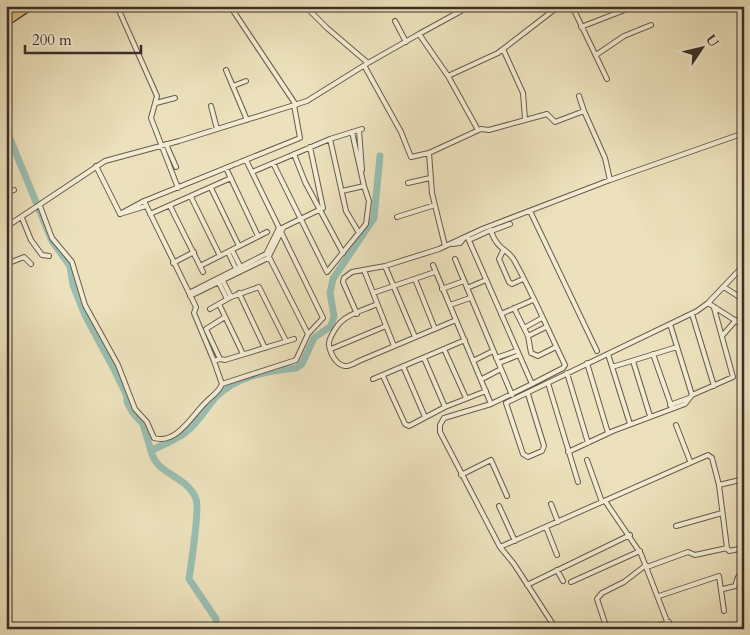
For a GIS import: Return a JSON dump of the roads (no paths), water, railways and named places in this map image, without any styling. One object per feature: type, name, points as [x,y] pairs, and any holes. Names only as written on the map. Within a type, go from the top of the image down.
[{"type":"main road","points":[[6,17],[30,8]]},
{"type":"main road","points":[[6,23],[30,8]]},
{"type":"street","points":[[117,6],[157,96],[151,118],[176,167]]},
{"type":"street","points":[[120,214],[144,201],[301,137],[295,105],[230,6]]},
{"type":"street","points":[[304,6],[367,65],[401,132],[410,156],[429,153],[481,130],[547,114],[555,122],[584,111]]},
{"type":"street","points":[[6,227],[38,208],[96,166],[113,158],[217,130],[295,105],[322,92],[470,6]]},
{"type":"street","points":[[448,76],[503,50],[558,6]]},
{"type":"street","points":[[572,6],[607,79]]},
{"type":"street","points":[[581,27],[635,6]]},
{"type":"street","points":[[395,21],[406,42]]},
{"type":"street","points":[[596,55],[624,36],[651,25]]},
{"type":"street","points":[[419,34],[448,76],[481,130]]},
{"type":"street","points":[[503,50],[522,98],[525,119]]},
{"type":"street","points":[[226,70],[247,120]]},
{"type":"street","points":[[233,86],[246,81]]},
{"type":"street","points":[[579,96],[604,158],[610,180]]},
{"type":"street","points":[[156,103],[175,98]]},
{"type":"street","points":[[211,106],[217,130]]},
{"type":"street","points":[[252,172],[330,139],[360,130],[361,173]]},
{"type":"street","points":[[273,163],[327,272],[366,224],[368,214],[369,201],[352,132]]},
{"type":"street","points":[[357,314],[343,282],[344,278],[352,272],[385,266],[450,244],[460,243],[492,225],[610,180],[744,133]]},
{"type":"street","points":[[330,139],[346,211],[358,233]]},
{"type":"street","points":[[164,145],[178,188]]},
{"type":"street","points":[[189,294],[268,255],[281,229],[320,210],[323,205],[310,147]]},
{"type":"street","points":[[429,153],[430,175],[445,246]]},
{"type":"street","points":[[294,154],[305,182],[343,253]]},
{"type":"street","points":[[38,208],[52,238],[72,262],[85,305],[118,365],[134,409],[147,422],[154,438],[170,436],[185,427],[222,384],[296,360],[308,334],[321,322],[322,315],[246,160]]},
{"type":"street","points":[[96,166],[120,214]]},
{"type":"street","points":[[226,168],[258,236]]},
{"type":"street","points":[[408,183],[430,175]]},
{"type":"street","points":[[150,214],[231,178]]},
{"type":"street","points":[[342,191],[364,186]]},
{"type":"street","points":[[211,188],[239,246]]},
{"type":"street","points":[[6,193],[14,190]]},
{"type":"street","points":[[191,197],[220,256]]},
{"type":"street","points":[[144,201],[196,306],[194,313],[222,384]]},
{"type":"street","points":[[397,217],[435,204]]},
{"type":"street","points":[[120,214],[146,206]]},
{"type":"street","points":[[170,206],[203,272]]},
{"type":"street","points":[[530,211],[597,351]]},
{"type":"street","points":[[22,218],[42,255],[49,256]]},
{"type":"street","points":[[468,237],[510,224]]},
{"type":"street","points":[[492,225],[491,230],[497,245],[514,259],[565,365],[564,368],[492,404],[444,418],[440,425],[440,432],[444,444],[500,548],[556,629]]},
{"type":"street","points":[[200,266],[267,232]]},
{"type":"street","points":[[468,237],[532,384]]},
{"type":"street","points":[[230,251],[240,270]]},
{"type":"street","points":[[503,251],[499,258],[510,284],[523,279]]},
{"type":"street","points":[[173,262],[194,252]]},
{"type":"street","points":[[268,255],[308,334]]},
{"type":"street","points":[[6,258],[8,264],[24,257],[31,264]]},
{"type":"street","points":[[455,259],[512,395]]},
{"type":"street","points":[[433,265],[492,404]]},
{"type":"street","points":[[528,394],[544,449],[528,457],[515,433],[506,403],[692,314],[708,303],[744,265]]},
{"type":"street","points":[[385,266],[415,337]]},
{"type":"street","points":[[364,270],[394,346]]},
{"type":"street","points":[[738,271],[744,275]]},
{"type":"street","points":[[373,293],[435,272]]},
{"type":"street","points":[[415,279],[435,329]]},
{"type":"street","points":[[220,280],[229,298]]},
{"type":"street","points":[[467,288],[486,280]]},
{"type":"street","points":[[442,289],[464,281]]},
{"type":"street","points":[[210,309],[239,293],[258,286],[286,341]]},
{"type":"street","points":[[724,287],[744,300]]},
{"type":"street","points":[[239,293],[264,348]]},
{"type":"street","points":[[450,305],[470,298]]},
{"type":"street","points":[[501,314],[533,300]]},
{"type":"street","points":[[708,303],[744,326]]},
{"type":"street","points":[[219,304],[243,354]]},
{"type":"street","points":[[377,304],[342,321],[330,340],[336,362],[346,366],[456,320]]},
{"type":"street","points":[[514,308],[528,336],[529,348],[534,355],[538,356],[556,348]]},
{"type":"street","points":[[568,452],[671,407],[733,377],[714,308]]},
{"type":"street","points":[[692,314],[714,386]]},
{"type":"street","points":[[220,359],[206,329],[225,316]]},
{"type":"street","points":[[524,328],[542,318]]},
{"type":"street","points":[[722,336],[736,320]]},
{"type":"street","points":[[670,324],[690,397]]},
{"type":"street","points":[[331,349],[386,326]]},
{"type":"street","points":[[528,336],[546,327]]},
{"type":"street","points":[[214,361],[225,360],[294,339]]},
{"type":"street","points":[[373,379],[384,376],[464,340]]},
{"type":"street","points":[[612,367],[677,347]]},
{"type":"street","points":[[444,349],[466,398]]},
{"type":"street","points":[[473,361],[494,351]]},
{"type":"street","points":[[496,358],[517,353]]},
{"type":"street","points":[[499,363],[517,353]]},
{"type":"street","points":[[608,354],[630,424]]},
{"type":"street","points":[[653,354],[671,407]]},
{"type":"street","points":[[424,358],[445,407]]},
{"type":"street","points":[[632,361],[650,416]]},
{"type":"street","points":[[587,364],[608,433]]},
{"type":"street","points":[[403,366],[425,417]]},
{"type":"street","points":[[482,379],[501,369]]},
{"type":"street","points":[[567,373],[588,444]]},
{"type":"street","points":[[384,376],[405,424],[409,426],[445,407],[486,391]]},
{"type":"street","points":[[548,383],[578,482]]},
{"type":"street","points":[[741,424],[744,432]]},
{"type":"street","points":[[676,425],[690,462]]},
{"type":"street","points":[[500,548],[708,455],[711,456],[719,485],[726,548]]},
{"type":"street","points":[[461,475],[491,460],[507,496]]},
{"type":"street","points":[[586,460],[604,502],[640,551],[659,596],[670,629]]},
{"type":"street","points":[[719,485],[744,478]]},
{"type":"street","points":[[551,504],[558,522]]},
{"type":"street","points":[[499,506],[515,541]]},
{"type":"street","points":[[676,526],[722,513]]},
{"type":"street","points":[[546,527],[557,555]]},
{"type":"street","points":[[527,585],[630,535]]},
{"type":"street","points":[[607,629],[597,599],[602,593],[624,582],[646,566],[688,552],[695,555],[726,548],[729,551],[744,548]]},
{"type":"street","points":[[571,582],[640,551]]},
{"type":"street","points":[[557,570],[563,582]]},
{"type":"street","points":[[659,596],[718,575],[721,577],[724,611]]},
{"type":"street","points":[[723,589],[735,586],[738,577],[744,576]]},
{"type":"street","points":[[649,629],[669,622]]},
{"type":"waterway","points":[[6,129],[52,241],[70,266],[73,285],[85,315],[114,369],[127,396],[127,402],[133,413],[143,424],[151,451]]},
{"type":"waterway","points":[[216,629],[216,619],[189,579],[196,525],[196,499],[186,485],[159,466],[151,451],[190,429],[215,398],[232,384],[252,376],[296,368],[302,364],[314,338],[331,326],[334,316],[330,293],[333,279],[374,218],[380,156]]}]
